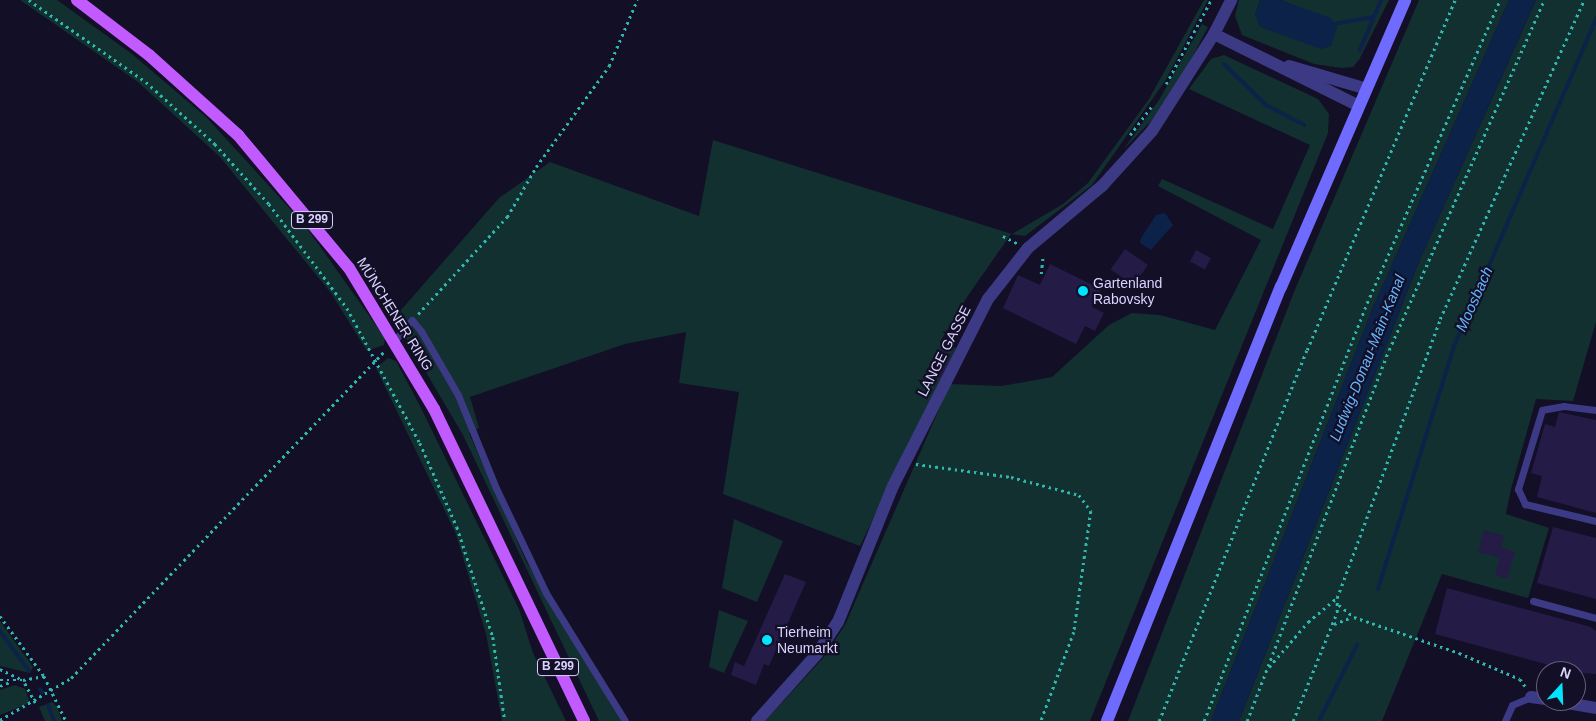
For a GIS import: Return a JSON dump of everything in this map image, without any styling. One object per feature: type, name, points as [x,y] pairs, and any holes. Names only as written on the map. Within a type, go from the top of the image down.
[{"type":"main road","name":"MÜNCHENER RING","points":[[77,0],[85,4],[200,100],[264,162],[350,268],[395,340],[478,497],[584,721]]},
{"type":"main road","points":[[1107,721],[1357,104],[1405,0]]},
{"type":"street","name":"LANGE GASSE","points":[[757,721],[832,632],[906,461],[997,285],[1041,234],[1102,186],[1131,156],[1214,34],[1231,0]]},
{"type":"street","points":[[1214,34],[1357,104]]},
{"type":"street","points":[[1272,63],[1364,88]]},
{"type":"street","points":[[1531,697],[1536,698]]},
{"type":"lane","points":[[395,340],[412,320],[458,395],[496,488],[546,592],[625,721]]},
{"type":"lane","points":[[1596,410],[1564,406],[1542,410],[1518,489],[1525,504],[1596,521]]},
{"type":"lane","points":[[1533,601],[1596,618]]},
{"type":"lane","points":[[1504,721],[1512,705],[1531,697]]},
{"type":"path","points":[[29,0],[146,82],[215,144],[315,264],[376,359],[420,443],[457,526],[493,637],[505,721]]},
{"type":"path","points":[[412,320],[507,217],[536,167],[609,66],[637,0]]},
{"type":"path","points":[[1162,90],[1211,0]]},
{"type":"path","points":[[1160,721],[1307,350],[1455,0]]},
{"type":"path","points":[[1204,721],[1367,303],[1500,0]]},
{"type":"path","points":[[1247,721],[1393,341],[1544,0]]},
{"type":"path","points":[[1266,670],[1308,622],[1337,598],[1440,319],[1584,0]]},
{"type":"path","points":[[1124,144],[1157,98]]},
{"type":"path","points":[[1042,274],[1043,255]]},
{"type":"path","points":[[0,720],[53,693],[395,340]]},
{"type":"path","points":[[906,461],[928,468],[1011,477],[1079,495],[1091,511],[1074,632],[1041,721]]},
{"type":"path","points":[[1337,598],[1339,605],[1354,617],[1520,679]]},
{"type":"path","points":[[1293,721],[1339,605]]},
{"type":"path","points":[[0,616],[44,676],[66,721]]},
{"type":"path","points":[[1332,624],[1354,617]]},
{"type":"path","points":[[0,669],[24,680],[35,703]]},
{"type":"path","points":[[0,680],[24,680],[44,676]]},
{"type":"path","points":[[0,686],[12,681]]},
{"type":"green space","points":[[20,0],[57,0],[132,54],[206,117],[304,224],[385,338],[384,345],[367,351],[331,293],[220,157],[138,82]]},
{"type":"green space","points":[[1204,0],[1208,0],[1165,81],[1092,185],[1025,236],[1011,234],[967,297],[940,342],[956,348],[860,546],[723,494],[739,392],[679,383],[686,332],[625,344],[470,397],[479,428],[469,433],[526,561],[621,721],[599,721],[463,435],[394,318],[499,198],[550,162],[699,216],[713,140],[1012,234],[1063,204],[1088,183],[1149,99]]},
{"type":"green space","points":[[1239,0],[1260,0],[1255,15],[1337,28],[1331,19],[1280,0],[1389,0],[1359,60],[1353,67],[1342,68],[1314,64],[1242,35],[1235,16]]},
{"type":"green space","points":[[1419,0],[1509,0],[1372,310],[1211,721],[1128,721],[1294,292]]},
{"type":"green space","points":[[1536,0],[1596,0],[1596,322],[1573,401],[1536,399],[1511,489],[1506,514],[1549,528],[1528,598],[1442,574],[1382,721],[1239,721],[1418,264]]},
{"type":"green space","points":[[1202,24],[1208,27],[1188,65],[1151,121],[1123,150],[1159,100]]},
{"type":"green space","points":[[1224,55],[1318,99],[1329,114],[1328,133],[1090,721],[765,721],[823,658],[845,625],[950,384],[1002,386],[1052,377],[1109,325],[1132,313],[1160,315],[1215,330],[1261,240],[1158,186],[1162,179],[1273,229],[1310,145],[1189,89],[1211,59]]},
{"type":"green space","points":[[388,358],[396,361],[420,406],[519,609],[533,653],[566,721],[502,721],[486,634],[456,534],[376,368]]},
{"type":"green space","points":[[734,519],[783,541],[757,602],[722,588]]},
{"type":"green space","points":[[719,610],[748,621],[724,673],[709,667]]},
{"type":"green space","points":[[0,621],[33,667],[30,673],[0,666]]},
{"type":"green space","points":[[15,685],[25,689],[30,703],[0,715],[0,690]]},
{"type":"green space","points":[[52,702],[57,707],[62,721],[45,721],[39,707]]},
{"type":"water","points":[[1260,0],[1280,0],[1331,18],[1337,28],[1331,46],[1321,49],[1260,27],[1255,15]]},
{"type":"water","name":"Ludwig-Donau-Main-Kanal","points":[[1509,0],[1536,0],[1418,264],[1239,721],[1211,721],[1372,310]]},
{"type":"water","points":[[1165,213],[1173,225],[1151,250],[1140,243],[1141,238],[1156,215]]},
{"type":"building","points":[[1125,249],[1148,265],[1134,286],[1111,269]]},
{"type":"building","points":[[1196,250],[1211,258],[1205,269],[1190,261]]},
{"type":"building","points":[[1050,264],[1101,289],[1092,307],[1104,313],[1095,331],[1085,326],[1076,344],[1003,308],[1018,275],[1040,285]]},
{"type":"building","points":[[941,350],[951,354],[941,378],[931,374]]},
{"type":"building","points":[[1559,412],[1596,420],[1596,513],[1537,497],[1542,476],[1531,473],[1545,424],[1555,427]]},
{"type":"building","points":[[1553,527],[1596,538],[1596,599],[1537,583]]},
{"type":"building","points":[[1484,530],[1504,536],[1501,547],[1515,552],[1507,579],[1495,575],[1500,558],[1478,552]]},
{"type":"building","name":"Tierheim Neumarkt","points":[[785,574],[806,582],[769,666],[764,664],[756,685],[731,675],[735,662],[744,666]]},
{"type":"building","points":[[1447,588],[1591,627],[1596,631],[1596,674],[1586,673],[1586,661],[1536,662],[1435,634]]},
{"type":"waterway","points":[[1360,50],[1381,0]]},
{"type":"waterway","points":[[1334,24],[1373,17]]},
{"type":"waterway","name":"Moosbach","points":[[1378,589],[1454,346],[1596,19]]},
{"type":"waterway","points":[[1224,64],[1266,105],[1304,125]]},
{"type":"waterway","points":[[0,631],[29,671]]},
{"type":"waterway","name":"Moosbach","points":[[1320,719],[1357,645]]},
{"type":"waterway","points":[[48,705],[54,721]]},
{"type":"place","name":"Gartenland Rabovsky","points":[[1083,291]]},
{"type":"place","name":"Tierheim Neumarkt","points":[[767,640]]}]
